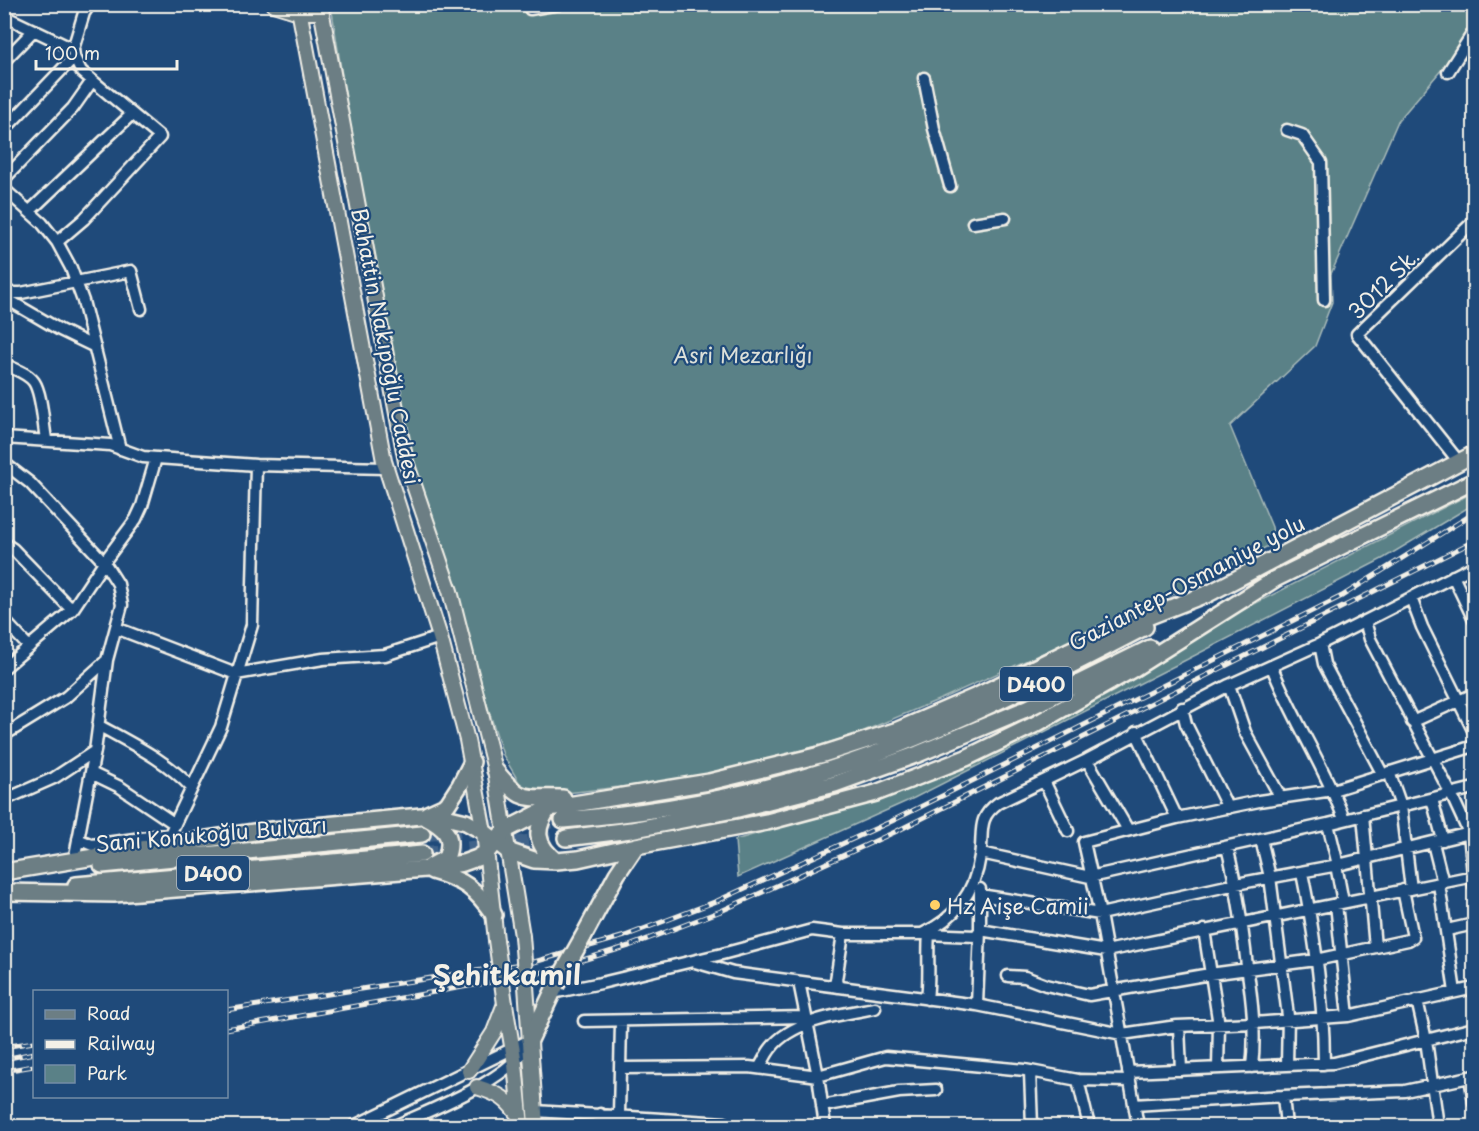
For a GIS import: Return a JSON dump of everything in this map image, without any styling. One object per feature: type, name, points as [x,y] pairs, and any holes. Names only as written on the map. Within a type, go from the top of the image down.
[{"type":"highway","name":"Gaziantep-Osmaniye yolu","points":[[563,820],[624,815],[728,797],[830,769],[906,741],[1016,694],[1474,454]]},
{"type":"highway","name":"Gaziantep-Osmaniye yolu","points":[[566,838],[631,830],[734,810],[835,784],[918,754],[1039,703],[1154,646],[1280,576],[1474,481]]},
{"type":"highway","points":[[4,873],[261,831],[421,816],[441,816],[466,822],[496,841],[534,860],[556,861],[578,859],[778,819],[876,793],[966,758],[1036,724],[1133,669],[1280,576]]},
{"type":"highway","points":[[4,891],[114,894],[426,869],[463,863],[549,808],[709,782],[820,755],[898,730],[977,696],[1099,636],[1214,591]]},
{"type":"highway","points":[[421,816],[447,806],[472,762]]},
{"type":"highway","points":[[495,770],[509,788],[525,798],[593,800]]},
{"type":"highway","points":[[549,808],[541,819],[538,834],[544,852],[556,861]]},
{"type":"highway","points":[[421,816],[440,824],[448,835],[451,846],[446,858],[426,869]]},
{"type":"highway","name":"Sani Konukoğlu Bulvarı","points":[[4,873],[422,834]]},
{"type":"highway","points":[[530,1040],[554,989],[617,874],[636,846]]},
{"type":"highway","name":"Sani Konukoğlu Bulvarı","points":[[4,891],[422,854]]},
{"type":"highway","points":[[426,869],[451,876],[464,884],[480,895],[494,915]]},
{"type":"main road","points":[[273,4],[299,8],[321,8]]},
{"type":"main road","name":"Bahattin Nakıpoğlu Caddesi","points":[[299,8],[386,468],[440,637],[472,762],[496,841]]},
{"type":"main road","name":"Bahattin Nakıpoğlu Caddesi","points":[[321,8],[406,462],[450,591],[495,770],[496,841]]},
{"type":"main road","points":[[496,841],[494,915],[496,940],[521,1123]]},
{"type":"main road","points":[[496,841],[522,936],[536,1126]]},
{"type":"main road","points":[[469,1071],[494,1032],[505,1004]]},
{"type":"main road","points":[[477,1087],[496,1093],[510,1103],[521,1123]]},
{"type":"street","points":[[4,130],[74,53],[84,13],[90,4]]},
{"type":"street","points":[[530,9],[559,4]]},
{"type":"street","points":[[4,16],[74,53],[81,71],[160,137],[84,219],[57,242]]},
{"type":"street","points":[[4,61],[34,30]]},
{"type":"street","points":[[1448,72],[1474,31]]},
{"type":"street","points":[[924,78],[934,129],[950,186]]},
{"type":"street","points":[[4,179],[73,108],[92,81]]},
{"type":"street","points":[[30,211],[132,114]]},
{"type":"street","points":[[1287,129],[1302,135],[1321,162],[1324,300]]},
{"type":"street","points":[[4,189],[42,222],[57,242],[76,283],[120,448]]},
{"type":"street","points":[[973,224],[1005,218]]},
{"type":"street","name":"3012 Sk.","points":[[1459,462],[1357,334],[1474,221]]},
{"type":"street","points":[[94,347],[22,309],[5,298],[4,294],[21,293],[131,271],[141,309]]},
{"type":"street","points":[[4,364],[26,375],[34,382],[46,440]]},
{"type":"street","points":[[4,438],[110,445],[143,457],[256,465],[386,468]]},
{"type":"street","points":[[4,668],[72,610],[136,519],[156,458]]},
{"type":"street","points":[[4,463],[30,483],[104,562],[118,584],[122,605],[107,660],[95,751],[74,861]]},
{"type":"street","points":[[78,839],[92,845],[170,834],[175,824],[221,727],[252,625],[256,465]]},
{"type":"street","points":[[4,543],[13,549],[72,610]]},
{"type":"street","points":[[977,1005],[980,856],[983,817],[989,809],[1087,760],[1182,708],[1320,644],[1474,566]]},
{"type":"street","points":[[1453,576],[1474,620]]},
{"type":"street","points":[[1411,598],[1422,627],[1474,732]]},
{"type":"street","points":[[4,620],[29,647]]},
{"type":"street","points":[[980,930],[1106,951],[1371,896],[1474,879],[1472,833],[1370,639],[1365,621]]},
{"type":"street","points":[[116,628],[236,674],[323,659],[385,655],[440,637]]},
{"type":"street","points":[[1008,976],[1026,976],[1046,984],[1089,995],[1210,974],[1248,971],[1316,960],[1413,937],[1401,806],[1386,774],[1324,664],[1320,644]]},
{"type":"street","points":[[4,735],[66,698],[107,660]]},
{"type":"street","points":[[1272,667],[1285,700],[1333,789],[1344,819]]},
{"type":"street","points":[[1228,685],[1245,732],[1281,798]]},
{"type":"street","points":[[1412,722],[1474,694]]},
{"type":"street","points":[[1182,708],[1186,724],[1228,808]]},
{"type":"street","points":[[98,725],[155,756],[179,774],[192,788]]},
{"type":"street","points":[[1136,732],[1177,818]]},
{"type":"street","points":[[1138,1126],[1100,914],[1084,842],[1177,818],[1333,789],[1474,746]]},
{"type":"street","points":[[4,800],[54,778],[95,751]]},
{"type":"street","points":[[1087,760],[1128,830]]},
{"type":"street","points":[[91,773],[120,787],[175,824]]},
{"type":"street","points":[[1044,781],[1068,831]]},
{"type":"street","points":[[980,856],[1090,877],[1328,824],[1474,788]]},
{"type":"street","points":[[1432,799],[1455,992]]},
{"type":"street","points":[[1362,815],[1375,947]]},
{"type":"street","points":[[1328,824],[1337,865],[1340,954],[1348,1016]]},
{"type":"street","points":[[980,895],[1100,914],[1270,877],[1302,873],[1472,833]]},
{"type":"street","points":[[1261,839],[1270,877],[1282,965],[1288,1020],[1287,1065]]},
{"type":"street","points":[[1227,847],[1242,922],[1254,1023],[1252,1067]]},
{"type":"street","points":[[925,934],[944,922],[972,890],[980,856]]},
{"type":"street","points":[[1302,873],[1310,910],[1324,1018],[1324,1064]]},
{"type":"street","points":[[1447,930],[1474,924]]},
{"type":"street","points":[[554,989],[692,962],[812,930],[843,934],[976,936],[980,930]]},
{"type":"street","points":[[1204,930],[1219,1025],[1218,1068]]},
{"type":"street","points":[[838,987],[836,980],[843,934]]},
{"type":"street","points":[[925,934],[930,980],[927,999]]},
{"type":"street","points":[[692,962],[733,973],[977,1005],[1122,1034],[1179,1027],[1348,1016],[1474,988]]},
{"type":"street","points":[[799,982],[818,1076],[825,1126]]},
{"type":"street","points":[[1417,1000],[1426,1040],[1438,1126],[1432,1126]]},
{"type":"street","points":[[584,1021],[807,1020],[875,1008]]},
{"type":"street","points":[[759,1068],[772,1047],[807,1020]]},
{"type":"street","points":[[619,1116],[621,1022]]},
{"type":"street","points":[[1179,1027],[1182,1070]]},
{"type":"street","points":[[620,1068],[759,1068],[818,1076],[886,1057],[1030,1072],[1078,1080],[1129,1077],[1182,1070],[1334,1064],[1474,1028]]},
{"type":"street","points":[[354,1126],[530,1040]]},
{"type":"street","points":[[396,1126],[477,1087],[514,1064],[525,1051],[530,1040]]},
{"type":"street","points":[[1030,1072],[1032,1126]]},
{"type":"street","points":[[1134,1105],[1405,1091],[1472,1077],[1474,1102]]},
{"type":"street","points":[[1078,1080],[1089,1126]]},
{"type":"street","points":[[822,1106],[899,1092],[936,1090]]},
{"type":"street","points":[[1283,1096],[1286,1126]]},
{"type":"street","points":[[535,1111],[600,1114],[646,1122],[725,1123],[728,1126]]},
{"type":"street","points":[[599,1126],[600,1114]]},
{"type":"green space","name":"Asri Mezarlığı","points":[[1474,4],[1474,56],[1443,68],[1398,121],[1331,274],[1332,302],[1315,346],[1230,426],[1272,527],[1274,543],[1187,588],[943,698],[852,736],[708,777],[549,795],[528,791],[520,784],[503,755],[408,455],[366,228],[331,5]]},
{"type":"green space","points":[[1474,492],[1474,504],[1384,558],[914,798],[738,877],[735,840],[881,798],[1025,738],[1114,691],[1221,621]]},
{"type":"tunnel","points":[[422,834],[563,820]]},
{"type":"tunnel","points":[[422,854],[566,838]]},
{"type":"railway","points":[[228,1010],[534,962],[625,936],[717,901],[892,821],[1342,596],[1474,513]]},
{"type":"railway","points":[[228,1029],[536,974],[629,946],[721,911],[897,831],[1474,541]]},
{"type":"railway","points":[[4,1047],[33,1042]]},
{"type":"railway","points":[[4,1059],[33,1053]]},
{"type":"railway","points":[[4,1071],[33,1066]]},
{"type":"place","name":"Hz Aişe Camii","points":[[935,905]]},
{"type":"district","name":"Şehitkamil","points":[[507,973]]}]
